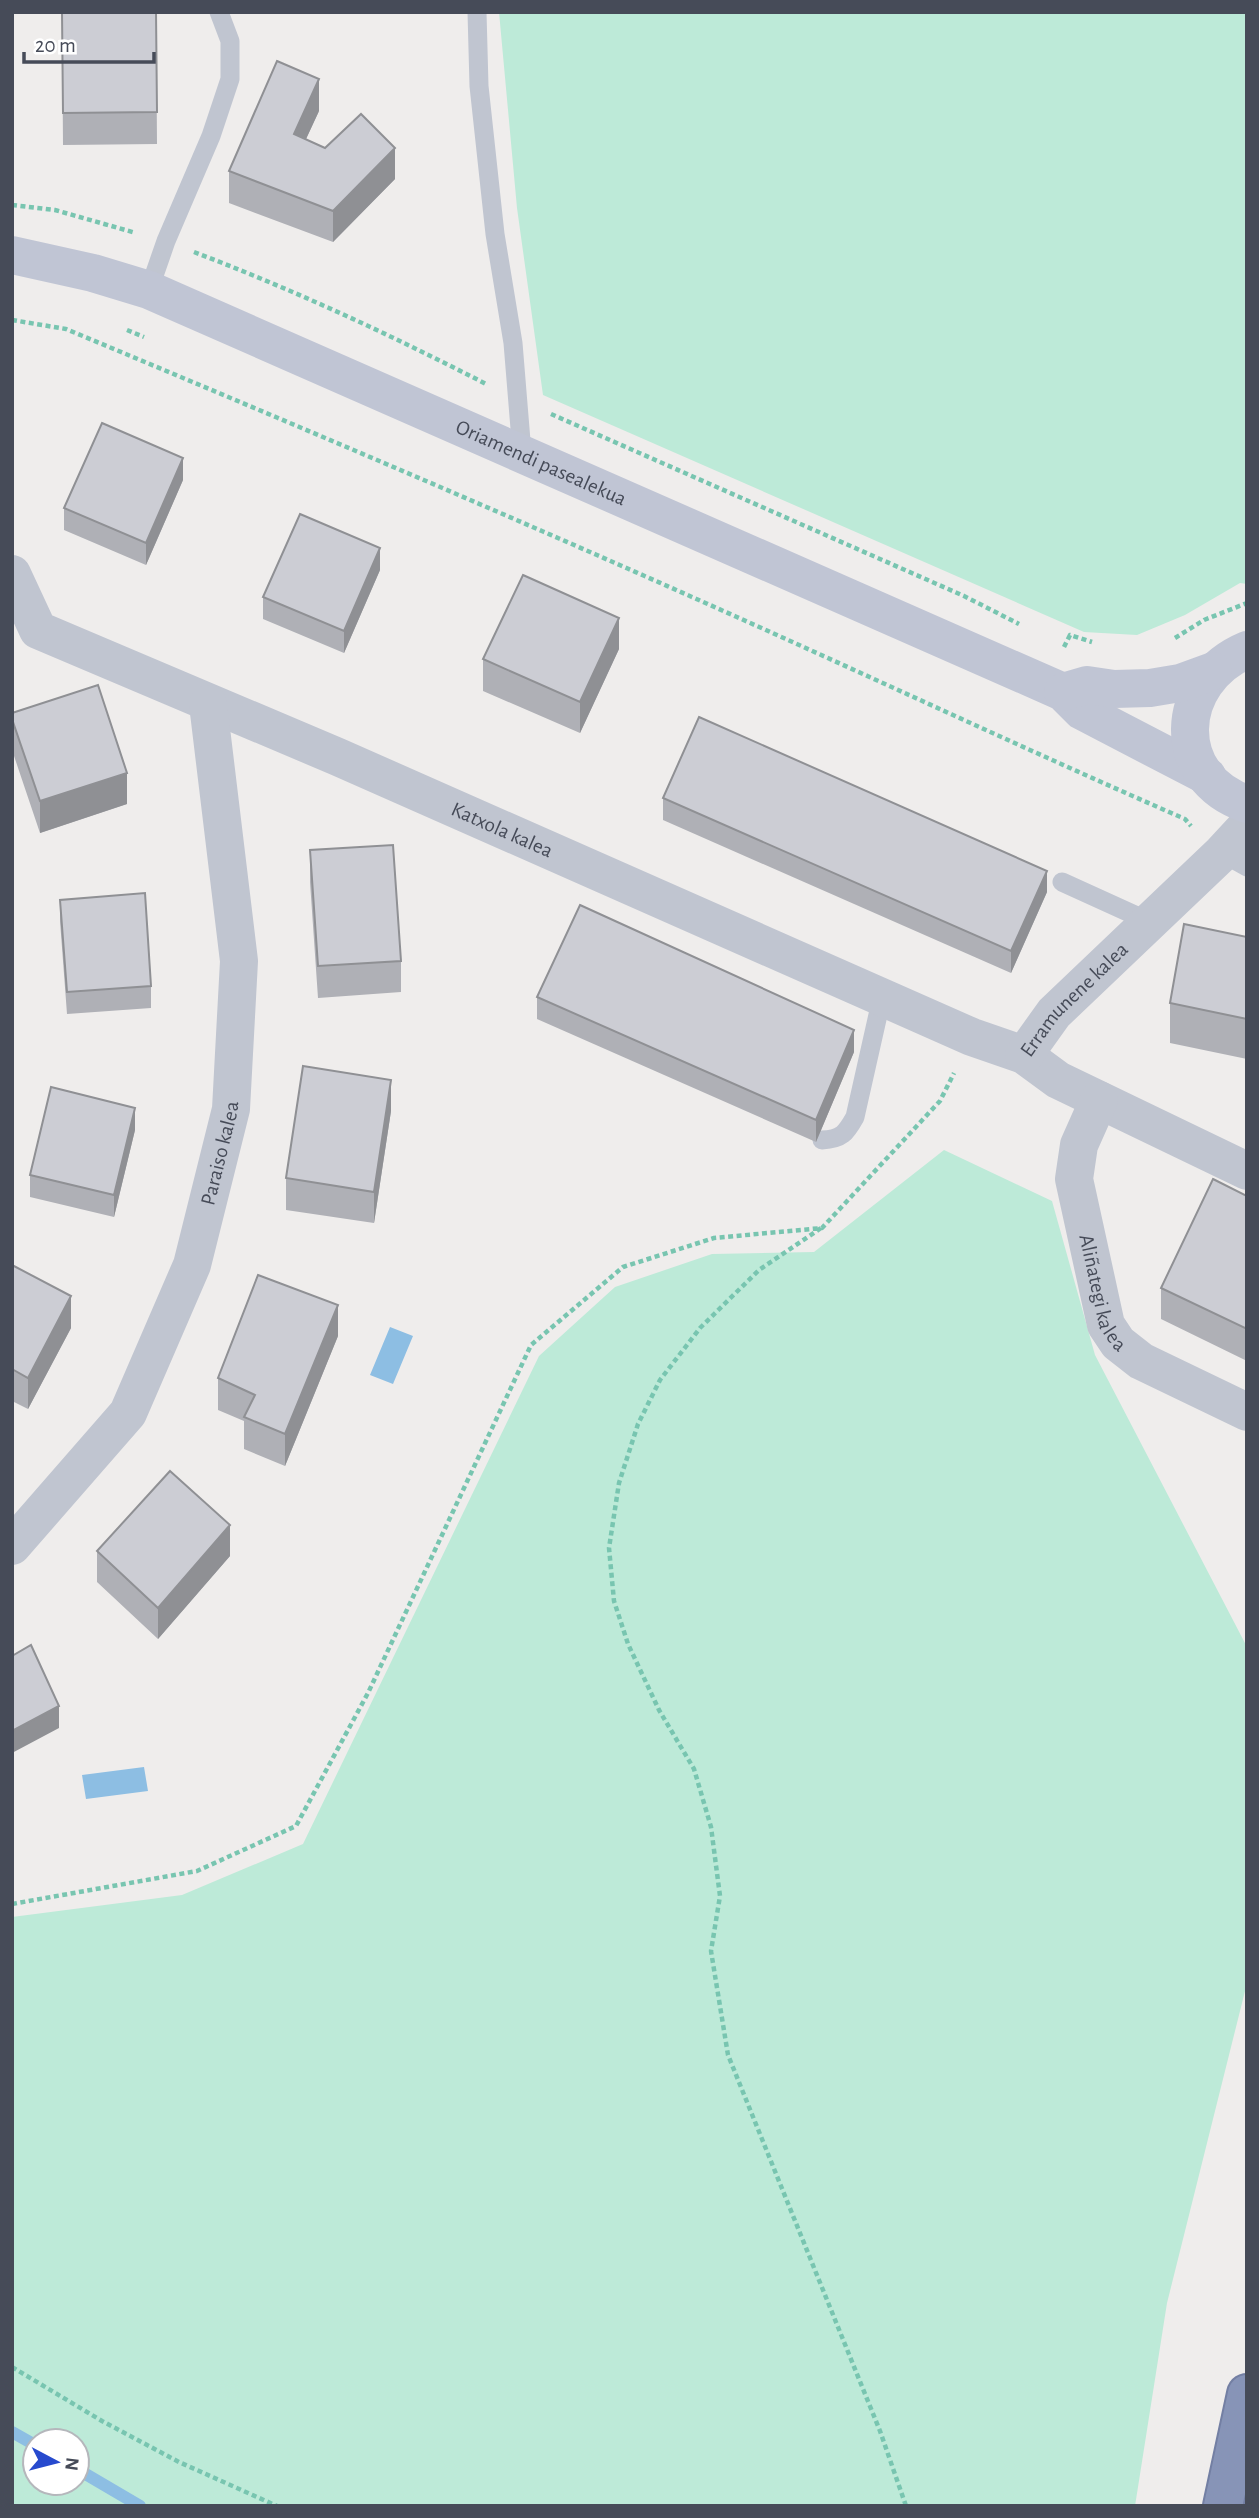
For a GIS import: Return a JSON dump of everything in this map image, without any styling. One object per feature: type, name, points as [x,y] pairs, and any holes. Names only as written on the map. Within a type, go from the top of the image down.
[{"type":"highway","points":[[1223,2506],[1247,2394]]},
{"type":"street","name":"Oriamendi pasealekua","points":[[12,255],[93,273],[149,290],[1063,692],[1082,711],[1207,776]]},
{"type":"street","name":"Katxola kalea","points":[[12,574],[25,634],[351,762],[972,1037],[1024,1055]]},
{"type":"street","points":[[1247,650],[1228,658],[1201,686],[1193,704],[1190,723],[1192,747],[1200,769],[1215,787],[1247,804]]},
{"type":"street","points":[[1063,692],[1087,685],[1150,688],[1180,683],[1213,671]]},
{"type":"street","name":"Paraiso kalea","points":[[12,1546],[128,1413],[192,1265],[231,1109],[239,961],[208,704]]},
{"type":"street","name":"Erramunene kalea","points":[[1238,849],[1150,922],[1054,1013],[1024,1055],[1058,1080],[1247,1171]]},
{"type":"street","name":"Aliñategi kalea","points":[[1099,1100],[1079,1145],[1074,1179],[1106,1325],[1118,1343],[1141,1361],[1247,1412]]},
{"type":"lane","points":[[149,290],[166,241],[211,136],[230,79],[230,41],[219,12]]},
{"type":"lane","points":[[477,12],[479,86],[495,234],[513,344],[522,453]]},
{"type":"lane","points":[[1062,882],[1150,922]]},
{"type":"lane","points":[[822,1140],[831,1140],[846,1133],[855,1117],[882,997]]},
{"type":"path","points":[[12,320],[66,329],[371,456],[788,640],[1034,754]]},
{"type":"path","points":[[1168,642],[1204,620],[1247,603]]},
{"type":"path","points":[[1070,635],[1096,644]]},
{"type":"path","points":[[905,2506],[880,2431],[728,2055],[711,1951],[720,1896],[711,1827],[694,1769],[659,1710],[628,1644],[614,1601],[609,1548],[620,1483],[638,1424],[660,1380],[700,1328],[759,1269],[822,1228],[940,1101],[972,1037]]},
{"type":"path","points":[[12,1904],[197,1871],[296,1826],[368,1693],[531,1345],[623,1266],[714,1238],[822,1228]]},
{"type":"path","points":[[12,2367],[102,2421],[168,2456],[277,2506]]},
{"type":"green space","points":[[499,12],[1247,12],[1247,584],[1240,583],[1185,615],[1137,635],[1084,632],[543,395],[517,208]]},
{"type":"green space","points":[[944,1150],[1052,1201],[1095,1355],[1247,1647],[1247,1983],[1167,2303],[1135,2506],[12,2506],[12,1917],[182,1895],[303,1844],[539,1356],[615,1287],[712,1254],[814,1252]]},
{"type":"water","points":[[390,1327],[413,1336],[393,1384],[370,1375]]},
{"type":"water","points":[[144,1767],[148,1791],[86,1799],[82,1775]]},
{"type":"building","points":[[62,12],[156,12],[157,112],[63,113]]},
{"type":"building","points":[[277,61],[319,79],[294,134],[325,148],[361,114],[395,148],[333,211],[229,171]]},
{"type":"building","points":[[102,423],[183,458],[146,543],[64,508]]},
{"type":"building","points":[[300,514],[380,548],[344,631],[263,597]]},
{"type":"building","points":[[523,575],[619,618],[580,702],[483,659]]},
{"type":"building","points":[[98,685],[127,773],[40,801],[12,713]]},
{"type":"building","points":[[699,717],[1047,871],[1011,951],[663,798]]},
{"type":"building","points":[[393,845],[401,961],[318,966],[310,850]]},
{"type":"building","points":[[145,893],[151,986],[67,992],[60,900]]},
{"type":"building","points":[[580,905],[854,1030],[816,1120],[537,997]]},
{"type":"building","points":[[1184,924],[1247,937],[1247,1019],[1170,1003]]},
{"type":"building","points":[[303,1066],[391,1080],[374,1192],[286,1178]]},
{"type":"building","points":[[51,1087],[135,1108],[114,1195],[30,1175]]},
{"type":"building","points":[[1213,1179],[1247,1196],[1247,1329],[1161,1288]]},
{"type":"building","points":[[12,1265],[71,1296],[28,1378],[12,1369]]},
{"type":"building","points":[[258,1275],[338,1305],[285,1434],[244,1417],[255,1395],[218,1378]]},
{"type":"building","points":[[170,1471],[230,1525],[158,1608],[97,1551]]},
{"type":"building","points":[[31,1645],[59,1706],[12,1731],[12,1656]]},
{"type":"waterway","points":[[12,2432],[21,2437]]},
{"type":"waterway","points":[[91,2477],[140,2506]]}]
